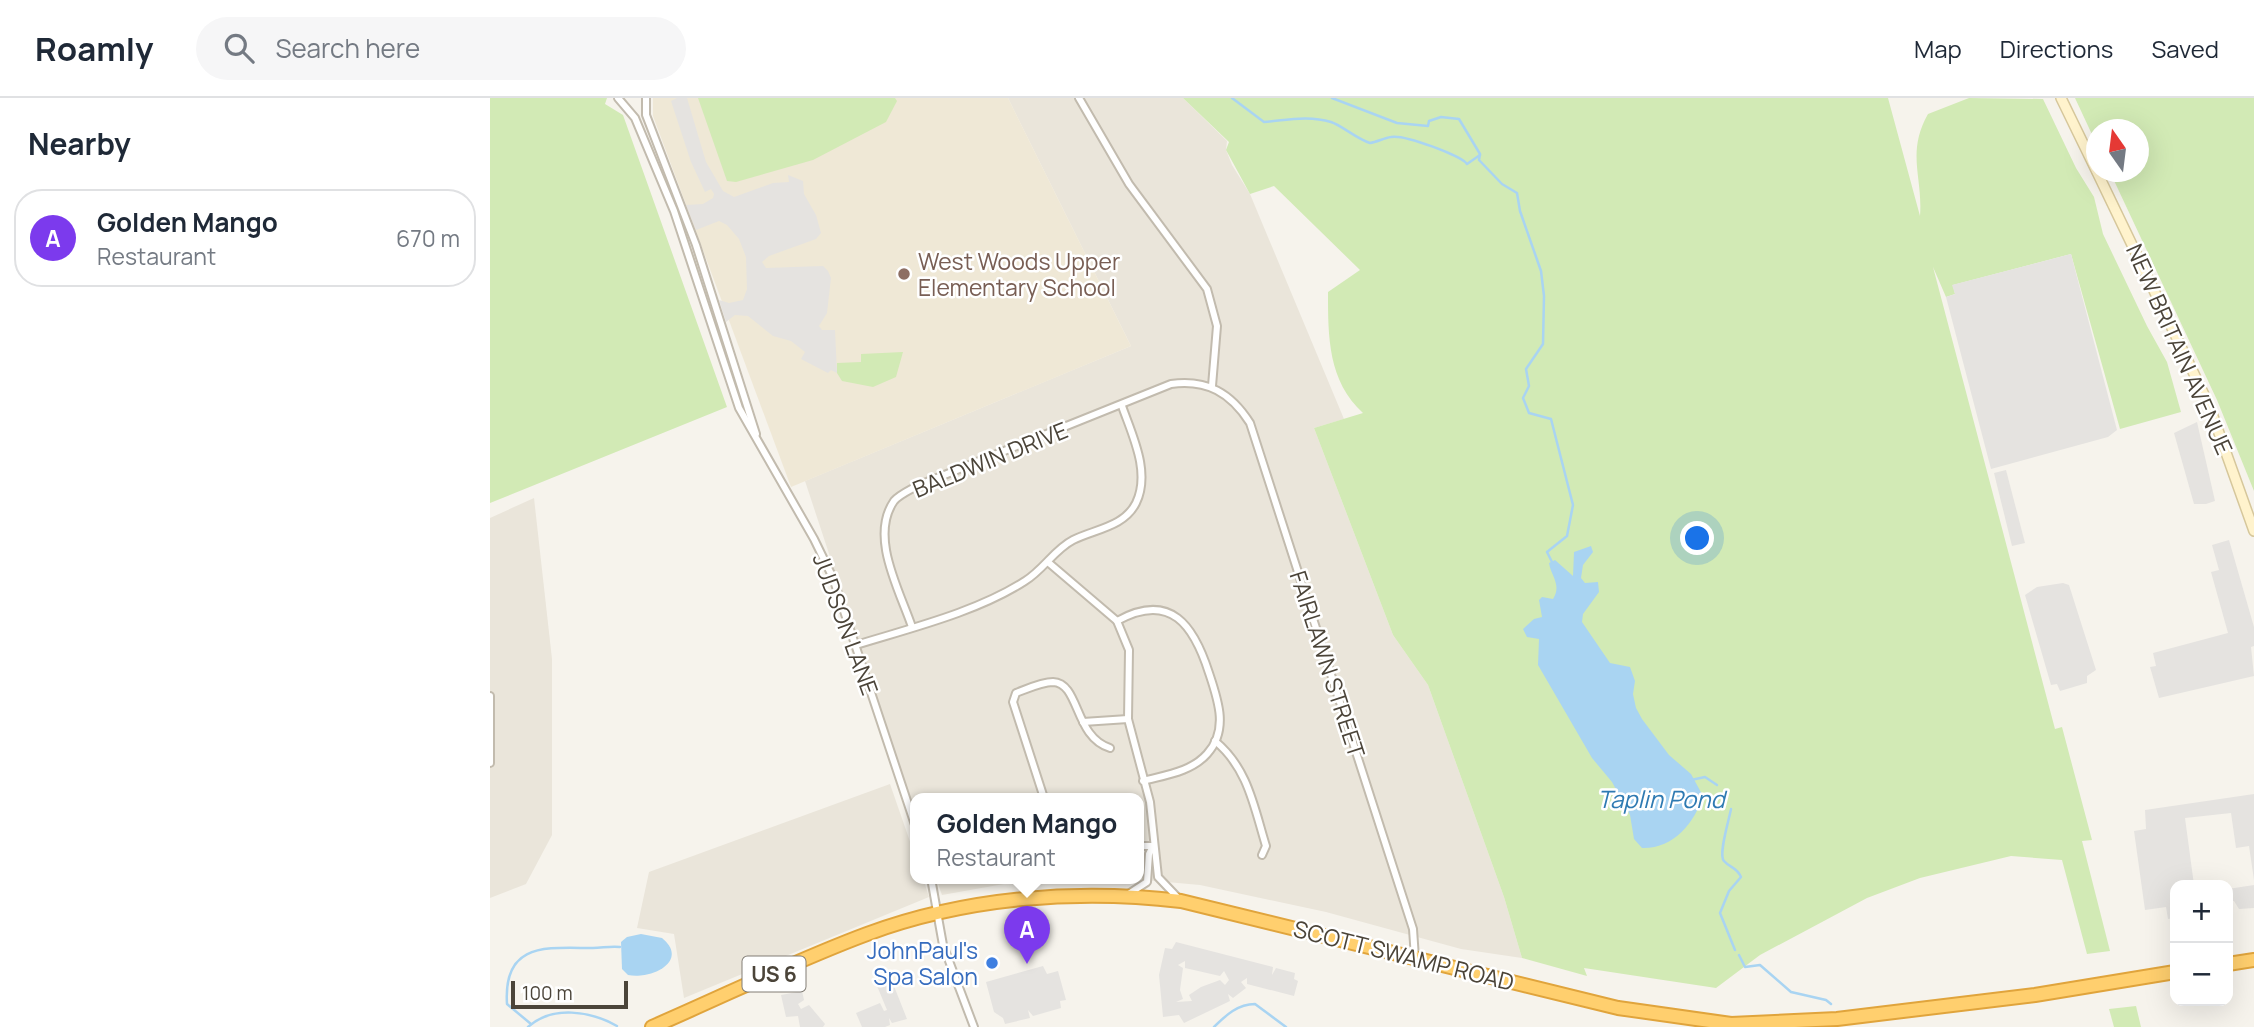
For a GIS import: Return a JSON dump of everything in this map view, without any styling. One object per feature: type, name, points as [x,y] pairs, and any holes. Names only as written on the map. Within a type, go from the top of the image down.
[{"type":"highway","name":"SCOTT SWAMP ROAD","points":[[652,1027],[868,934],[937,913],[1055,895],[1127,895],[1181,901],[1618,1008],[1731,1024],[1875,1015],[2170,973]]},
{"type":"highway","points":[[2233,963],[2254,960]]},
{"type":"street","name":"JUDSON LANE","points":[[618,98],[635,118],[674,211],[728,381],[743,416],[756,434],[825,560],[910,810]]},
{"type":"street","name":"JUDSON LANE","points":[[646,98],[649,125],[696,245],[756,434]]},
{"type":"street","points":[[1079,98],[1129,184],[1207,289],[1217,326],[1212,386]]},
{"type":"street","name":"NEW BRITAIN AVENUE","points":[[2061,98],[2086,149]]},
{"type":"street","name":"NEW BRITAIN AVENUE","points":[[2102,182],[2209,405],[2254,531]]},
{"type":"street","name":"BALDWIN DRIVE","points":[[912,627],[886,549],[885,524],[895,499],[917,486],[1171,384],[1192,381],[1212,386]]},
{"type":"street","name":"FAIRLAWN STREET","points":[[1212,386],[1237,402],[1250,423],[1413,929],[1415,958]]},
{"type":"street","points":[[856,645],[959,611],[1024,582],[1049,563],[1065,545],[1118,522],[1136,504],[1140,491],[1141,468],[1122,405]]},
{"type":"street","points":[[1049,563],[1118,621],[1129,650],[1128,719],[1150,802],[1158,877],[1181,901]]},
{"type":"street","points":[[1118,621],[1130,614],[1150,610],[1171,614],[1189,626],[1200,644],[1219,702],[1221,720],[1215,741],[1207,755],[1192,765],[1143,781]]},
{"type":"street","points":[[1042,793],[1013,697],[1016,693],[1048,682],[1059,683],[1069,690],[1093,740],[1111,748]]},
{"type":"street","points":[[490,696],[490,763]]},
{"type":"street","points":[[1083,722],[1128,719]]},
{"type":"street","points":[[1215,741],[1235,760],[1246,779],[1266,846],[1262,855]]},
{"type":"street","points":[[1144,846],[1153,846]]},
{"type":"street","points":[[1144,884],[1147,882],[1149,854],[1153,846]]},
{"type":"street","points":[[932,884],[943,945],[974,1027]]},
{"type":"street","points":[[1127,895],[1144,884]]},
{"type":"shaded area","name":"West Woods Upper Elementary School","points":[[653,98],[1008,98],[1131,346],[791,487],[653,116]]},
{"type":"shaded area","points":[[687,98],[706,162],[723,191],[734,197],[773,183],[789,182],[788,175],[803,181],[804,194],[816,215],[821,233],[816,239],[769,256],[762,262],[766,268],[823,266],[828,271],[831,278],[827,313],[819,326],[822,330],[835,330],[837,373],[831,370],[828,373],[801,359],[805,352],[791,341],[773,336],[748,316],[735,315],[726,322],[719,300],[729,303],[743,300],[747,289],[746,257],[739,239],[727,225],[719,221],[696,230],[686,205],[703,204],[713,198],[714,194],[711,189],[705,192],[691,162],[671,101]]},
{"type":"shaded area","points":[[1008,98],[1183,98],[1227,141],[1226,150],[1232,165],[1250,194],[1344,419],[1314,428],[1393,635],[1428,685],[1504,897],[1522,958],[1461,949],[1326,912],[1200,885],[1144,880],[1144,793],[910,793],[910,799],[805,481],[1131,346]]},
{"type":"shaded area","points":[[2071,254],[2117,430],[2108,437],[1991,469],[1946,297],[1955,294],[1952,285]]},
{"type":"shaded area","points":[[2197,422],[2215,501],[2206,504],[2194,504],[2174,433]]},
{"type":"shaded area","points":[[2006,470],[2025,543],[2012,546],[1994,473]]},
{"type":"shaded area","points":[[534,498],[552,659],[552,835],[526,884],[490,898],[490,518]]},
{"type":"shaded area","points":[[2229,540],[2254,627],[2254,646],[2251,647],[2254,676],[2159,698],[2150,667],[2156,666],[2153,653],[2228,633],[2211,572],[2219,570],[2212,545]]},
{"type":"shaded area","points":[[2063,583],[2069,585],[2096,670],[2087,676],[2087,683],[2060,691],[2057,684],[2051,685],[2025,595],[2037,587]]},
{"type":"shaded area","points":[[890,784],[910,842],[910,884],[925,884],[929,897],[684,998],[674,934],[637,928],[649,872]]},
{"type":"shaded area","points":[[2254,794],[2254,880],[2249,846],[2236,848],[2231,813],[2185,818],[2193,880],[2170,880],[2170,919],[2166,907],[2145,910],[2134,831],[2146,829],[2145,810]]},
{"type":"shaded area","points":[[938,884],[1003,884],[942,895]]},
{"type":"shaded area","points":[[2254,885],[2254,908],[2239,909],[2233,901],[2233,888]]},
{"type":"shaded area","points":[[1176,942],[1273,967],[1272,975],[1276,968],[1295,973],[1294,979],[1298,981],[1294,996],[1247,984],[1247,978],[1241,982],[1246,988],[1233,998],[1228,994],[1230,1001],[1184,1023],[1179,1015],[1163,1017],[1159,975],[1165,948],[1172,949]],"holes":[[[1185,961],[1185,968],[1220,976],[1224,971],[1229,980],[1225,985],[1220,980],[1201,987],[1189,995],[1192,1001],[1176,1002],[1183,999],[1180,990],[1183,968],[1178,965]]]},
{"type":"shaded area","points":[[1043,966],[1047,974],[1058,971],[1066,1000],[1060,1001],[1061,1008],[1033,1016],[1028,1010],[1030,1018],[1005,1024],[1003,1018],[994,1012],[986,982]]},
{"type":"shaded area","points":[[890,976],[907,1019],[892,1023],[889,1018],[890,1025],[885,1027],[862,1027],[856,1013],[880,1003],[884,1011],[887,1010],[875,981]]},
{"type":"shaded area","points":[[802,991],[804,1000],[798,1004],[801,1009],[809,1005],[825,1024],[823,1027],[800,1027],[798,1016],[786,1017],[781,995]]},
{"type":"green space","points":[[490,98],[607,98],[605,104],[623,115],[727,407],[490,503]]},
{"type":"green space","points":[[698,98],[895,98],[897,101],[886,122],[813,160],[736,182],[727,181]]},
{"type":"green space","points":[[1183,98],[1888,98],[1920,216],[1917,153],[1921,128],[1928,114],[1969,98],[2043,99],[2076,168],[2094,197],[2103,234],[2167,362],[2181,412],[2120,429],[2071,254],[1953,285],[1955,294],[1946,297],[1933,267],[2055,729],[2062,727],[2092,840],[2082,841],[2110,951],[2087,954],[2062,860],[2011,856],[1920,878],[1867,898],[1760,955],[1716,988],[1584,968],[1587,976],[1522,958],[1504,897],[1428,685],[1393,635],[1314,428],[1363,413],[1351,400],[1337,373],[1332,357],[1328,309],[1328,292],[1360,270],[1274,186],[1250,194],[1226,150],[1229,142]]},
{"type":"green space","points":[[2075,98],[2254,98],[2254,491],[2217,400],[2115,182],[2149,182],[2149,119],[2086,119],[2086,122]]},
{"type":"green space","points":[[903,352],[896,377],[873,387],[842,381],[837,373],[837,363],[861,362],[861,354]]},
{"type":"green space","points":[[2136,1006],[2141,1027],[2114,1027],[2109,1009]]},
{"type":"water","name":"Taplin Pond","points":[[1591,546],[1593,552],[1583,565],[1581,578],[1585,583],[1598,582],[1599,592],[1583,614],[1582,622],[1610,663],[1630,667],[1635,681],[1633,694],[1636,708],[1642,719],[1669,755],[1691,774],[1703,796],[1694,816],[1681,833],[1653,847],[1642,848],[1634,839],[1630,815],[1612,782],[1592,758],[1538,665],[1539,639],[1527,637],[1523,629],[1534,619],[1542,617],[1539,600],[1542,597],[1553,599],[1555,594],[1556,585],[1549,563],[1555,560],[1573,576],[1574,552]]},
{"type":"water","points":[[641,934],[662,938],[670,946],[670,961],[656,972],[647,975],[628,975],[622,969],[621,942],[627,937]]},
{"type":"waterway","points":[[1232,98],[1264,122],[1323,120],[1370,143],[1391,137],[1408,139],[1444,151],[1467,164],[1480,155]]},
{"type":"waterway","points":[[1332,98],[1397,123],[1428,126],[1429,121],[1441,117],[1459,119],[1480,154],[1479,160],[1502,184],[1517,193],[1520,211],[1541,271],[1544,296],[1543,344],[1526,369],[1529,386],[1523,398],[1529,413],[1551,419],[1573,505],[1567,536],[1547,552],[1552,562]]},
{"type":"waterway","points":[[1691,780],[1705,777],[1717,785]]},
{"type":"waterway","points":[[1731,809],[1722,857],[1741,877],[1729,891],[1720,913],[1735,950]]},
{"type":"waterway","points":[[531,1024],[507,1004],[512,969],[520,959],[531,952],[545,949],[620,947]]},
{"type":"waterway","points":[[1739,955],[1745,967],[1760,965],[1791,992],[1826,1000],[1831,1004]]},
{"type":"waterway","points":[[1214,1027],[1228,1014],[1249,1004],[1255,1004],[1286,1027]]},
{"type":"waterway","points":[[528,1027],[548,1015],[560,1013],[584,1014],[617,1026]]},
{"type":"place","name":"West Woods Upper Elementary School","points":[[904,274]]},
{"type":"place","name":"JohnPaul's Spa Salon","points":[[992,963]]},
{"type":"place","name":"Golden Mango","points":[[1027,964]]}]
